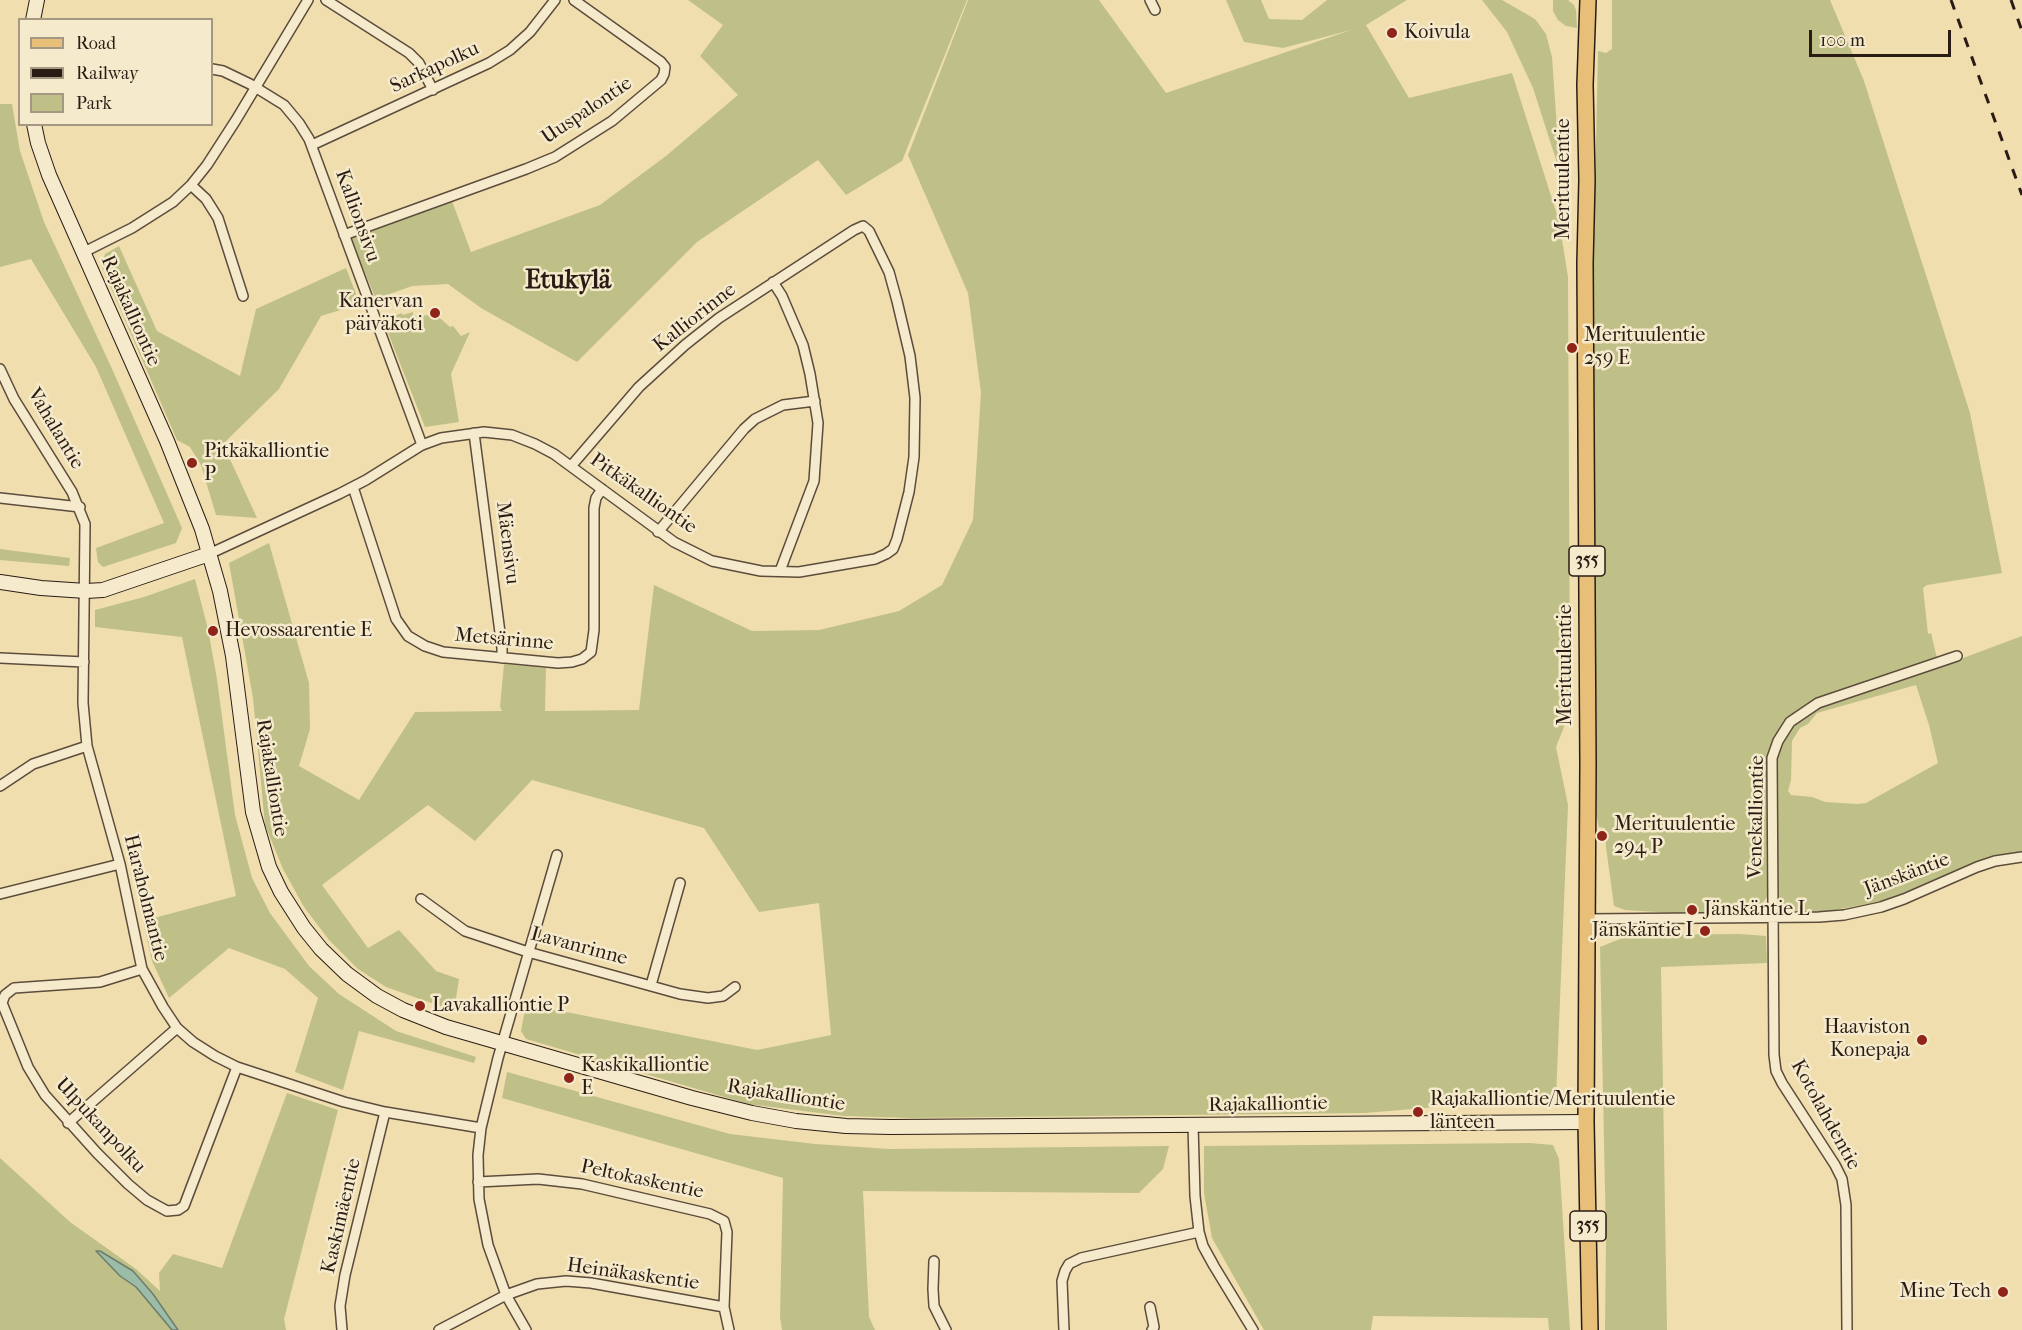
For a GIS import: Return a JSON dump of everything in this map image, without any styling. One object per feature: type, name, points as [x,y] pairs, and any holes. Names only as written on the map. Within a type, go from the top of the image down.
[{"type":"main road","name":"Merituulentie","points":[[1588,0],[1585,86],[1588,919],[1586,1122],[1590,1330]]},
{"type":"street","points":[[33,18],[37,0]]},
{"type":"street","points":[[82,253],[132,228],[173,201],[191,185],[207,165],[308,0]]},
{"type":"street","points":[[326,0],[409,53],[419,63],[433,90]]},
{"type":"street","name":"Sarkapolku","points":[[312,145],[489,63],[510,50],[530,32],[555,0]]},
{"type":"street","name":"Uuspalontie","points":[[344,235],[555,157],[612,121],[661,80],[665,67],[661,62],[574,0]]},
{"type":"street","points":[[1150,0],[1155,10]]},
{"type":"street","name":"Kallionsivu","points":[[213,69],[223,71],[255,87],[284,105],[291,111],[312,145],[422,445]]},
{"type":"street","name":"Rajakalliontie","points":[[34,126],[49,175],[171,450],[209,554],[220,591],[233,656],[254,812],[269,867],[281,892],[304,928],[321,949],[347,974],[377,996],[403,1010],[446,1027],[692,1098],[796,1121],[846,1126],[891,1127],[1586,1122]]},
{"type":"street","points":[[191,185],[206,199],[218,218],[243,296]]},
{"type":"street","name":"Kalliorinne","points":[[572,465],[609,420],[661,366],[719,318],[863,226]]},
{"type":"street","name":"Pitkäkalliontie","points":[[209,554],[353,487],[422,445],[441,438],[484,432],[512,435],[535,444],[572,465],[658,532],[712,561],[761,571],[780,572],[809,570],[875,559],[886,554],[893,549],[897,539],[909,492],[914,457],[915,398],[910,356],[889,272],[876,242],[863,226]]},
{"type":"street","points":[[773,282],[782,296],[803,345],[818,423],[814,481],[780,572]]},
{"type":"street","name":"Vahalantie","points":[[0,369],[14,399],[80,507],[86,524],[86,591]]},
{"type":"street","points":[[658,532],[744,429],[755,419],[783,405],[815,401]]},
{"type":"street","name":"Mäensivu","points":[[474,433],[502,657]]},
{"type":"street","name":"Metsärinne","points":[[353,487],[396,619],[408,636],[425,646],[443,652],[565,663],[582,659],[591,652],[594,630],[594,508],[596,498],[602,489]]},
{"type":"street","points":[[0,498],[80,507]]},
{"type":"street","points":[[0,582],[41,588],[103,590],[209,554]]},
{"type":"street","name":"Haraholmantie","points":[[86,591],[83,703],[87,746],[120,864],[142,969],[177,1028],[193,1042],[237,1067],[344,1102],[385,1112],[481,1128]]},
{"type":"street","name":"Venekalliontie","points":[[1773,917],[1772,765],[1778,741],[1790,722],[1818,703],[1957,656]]},
{"type":"street","points":[[0,658],[84,662]]},
{"type":"street","points":[[0,786],[33,764],[87,746]]},
{"type":"street","points":[[526,1330],[506,1295],[494,1266],[482,1221],[478,1155],[481,1128],[502,1043],[556,855]]},
{"type":"street","name":"Jänskäntie","points":[[1588,919],[1844,915],[1881,907],[1929,889],[1953,876],[1995,861],[2022,857]]},
{"type":"street","points":[[0,894],[120,864]]},
{"type":"street","points":[[651,985],[680,883]]},
{"type":"street","name":"Lavanrinne","points":[[422,899],[465,932],[528,952],[680,994],[708,998],[723,996],[735,987]]},
{"type":"street","name":"Kotolahdentie","points":[[1773,917],[1776,1071],[1842,1179],[1846,1206],[1847,1330]]},
{"type":"street","name":"Ulpukanpolku","points":[[142,969],[100,982],[14,988],[4,995],[2,1003],[28,1067],[45,1095],[128,1184],[147,1200],[167,1211],[178,1210],[184,1206],[237,1067]]},
{"type":"street","points":[[68,1122],[177,1028]]},
{"type":"street","name":"Kaskimäentie","points":[[342,1330],[340,1306],[345,1275],[385,1112]]},
{"type":"street","points":[[1193,1125],[1195,1196],[1203,1246],[1253,1330]]},
{"type":"street","name":"Peltokaskentie","points":[[478,1182],[538,1179],[582,1184],[711,1214],[724,1221],[727,1232],[724,1307],[729,1330]]},
{"type":"street","points":[[1065,1330],[1062,1281],[1069,1264],[1081,1258],[1199,1232]]},
{"type":"street","points":[[934,1261],[934,1306],[946,1330]]},
{"type":"street","name":"Heinäkaskentie","points":[[439,1330],[506,1295],[537,1284],[566,1281],[591,1283],[724,1307]]},
{"type":"street","points":[[1150,1307],[1154,1327],[1152,1330]]},
{"type":"green space","points":[[688,0],[967,0],[902,161],[846,195],[818,160],[697,242],[577,362],[481,308],[448,284],[412,286],[376,299],[350,238],[452,201],[471,252],[600,205],[666,156],[738,95],[700,56],[723,25]]},
{"type":"green space","points":[[968,0],[1099,0],[1166,93],[1351,30],[1283,48],[1244,42],[1226,0],[1261,0],[1269,19],[1302,20],[1327,0],[1407,0],[1366,25],[1409,98],[1512,73],[1559,221],[1568,277],[1570,692],[1564,727],[1556,747],[1568,805],[1556,1097],[1365,1113],[911,1118],[844,1116],[748,1104],[526,1039],[521,1031],[526,1004],[757,1050],[831,1035],[819,903],[759,912],[704,828],[532,780],[475,841],[428,805],[322,885],[368,948],[399,930],[436,971],[459,979],[454,1011],[386,987],[358,969],[329,940],[304,907],[283,869],[265,825],[253,698],[229,563],[269,543],[309,683],[310,729],[299,766],[359,800],[415,712],[502,711],[500,707],[504,664],[546,668],[545,711],[639,710],[654,585],[752,631],[819,630],[899,611],[942,585],[973,520],[981,393],[968,293],[908,155]]},
{"type":"green space","points":[[1482,0],[1502,0],[1535,19],[1546,34],[1552,57],[1560,172],[1533,88],[1507,32]]},
{"type":"green space","points":[[1553,0],[1568,0],[1574,5],[1577,28],[1566,26],[1558,20],[1553,11]]},
{"type":"green space","points":[[1612,0],[1830,0],[1864,81],[1970,413],[2002,573],[1927,585],[1923,588],[1928,634],[1931,633],[1939,667],[2022,636],[2022,851],[1975,862],[1905,894],[1830,911],[1790,910],[1785,908],[1779,897],[1767,897],[1758,909],[1752,912],[1673,913],[1625,910],[1614,906],[1605,828],[1599,827],[1595,810],[1592,332],[1598,51],[1606,53],[1612,49]],"holes":[[[1916,685],[1938,763],[1866,803],[1825,802],[1812,797],[1791,795],[1788,791],[1791,780],[1792,741],[1800,728],[1808,724],[1817,713]]]},
{"type":"green space","points":[[0,104],[12,104],[20,151],[44,222],[182,528],[176,543],[103,567],[98,562],[96,548],[164,523],[96,367],[31,259],[0,267]]},
{"type":"green space","points":[[119,246],[157,331],[240,376],[256,309],[346,268],[360,304],[321,316],[279,389],[223,444],[257,518],[216,515],[201,465],[190,447],[177,440],[101,265],[105,254]]},
{"type":"green space","points":[[413,312],[413,316],[434,315],[450,327],[453,326],[461,336],[470,332],[451,374],[459,422],[425,427],[383,320],[402,313],[403,315]]},
{"type":"green space","points":[[0,549],[70,558],[69,566],[0,560]]},
{"type":"green space","points":[[195,579],[208,629],[217,679],[235,815],[252,878],[270,913],[309,966],[339,994],[396,1031],[476,1057],[474,1063],[359,1031],[343,1090],[295,1072],[318,998],[285,969],[229,948],[169,998],[152,961],[143,921],[236,896],[182,637],[95,627],[95,610],[144,597]]},
{"type":"green space","points":[[1740,934],[1766,936],[1767,963],[1661,967],[1667,1330],[1605,1330],[1606,1238],[1600,947],[1630,935]]},
{"type":"green space","points":[[507,1072],[730,1134],[815,1144],[889,1149],[1169,1146],[1163,1169],[1139,1193],[863,1191],[869,1317],[875,1330],[782,1330],[780,1317],[783,1178],[502,1098]]},
{"type":"green space","points":[[287,1093],[338,1110],[284,1319],[286,1330],[0,1330],[0,1158],[70,1222],[136,1269],[160,1291],[159,1273],[173,1254],[222,1268]]},
{"type":"green space","points":[[1529,1143],[1553,1145],[1559,1159],[1570,1330],[1549,1330],[1548,1318],[1373,1316],[1371,1330],[1264,1330],[1212,1238],[1204,1193],[1204,1146]]},
{"type":"shaded area","points":[[96,1251],[100,1251],[133,1271],[153,1294],[178,1330],[172,1330],[136,1287],[120,1276]]},
{"type":"railway","points":[[1951,0],[2022,195]]},
{"type":"railway","points":[[2011,0],[2022,31]]},
{"type":"place","name":"Koivula","points":[[1392,33]]},
{"type":"place","name":"Kanervan päiväkoti","points":[[435,313]]},
{"type":"place","name":"Merituulentie 259 E","points":[[1572,348]]},
{"type":"place","name":"Pitkäkalliontie P","points":[[192,463]]},
{"type":"place","name":"Hevossaarentie E","points":[[213,631]]},
{"type":"place","name":"Merituulentie 294 P","points":[[1602,836]]},
{"type":"place","name":"Jänskäntie L","points":[[1692,910]]},
{"type":"place","name":"Jänskäntie I","points":[[1705,931]]},
{"type":"place","name":"Lavakalliontie P","points":[[420,1006]]},
{"type":"place","name":"Haaviston Konepaja","points":[[1922,1040]]},
{"type":"place","name":"Kaskikalliontie E","points":[[569,1078]]},
{"type":"place","name":"Rajakalliontie/Merituulentie länteen","points":[[1418,1112]]},
{"type":"place","name":"Mine Tech","points":[[2003,1292]]},
{"type":"district","name":"Etukylä","points":[[568,282]]}]
